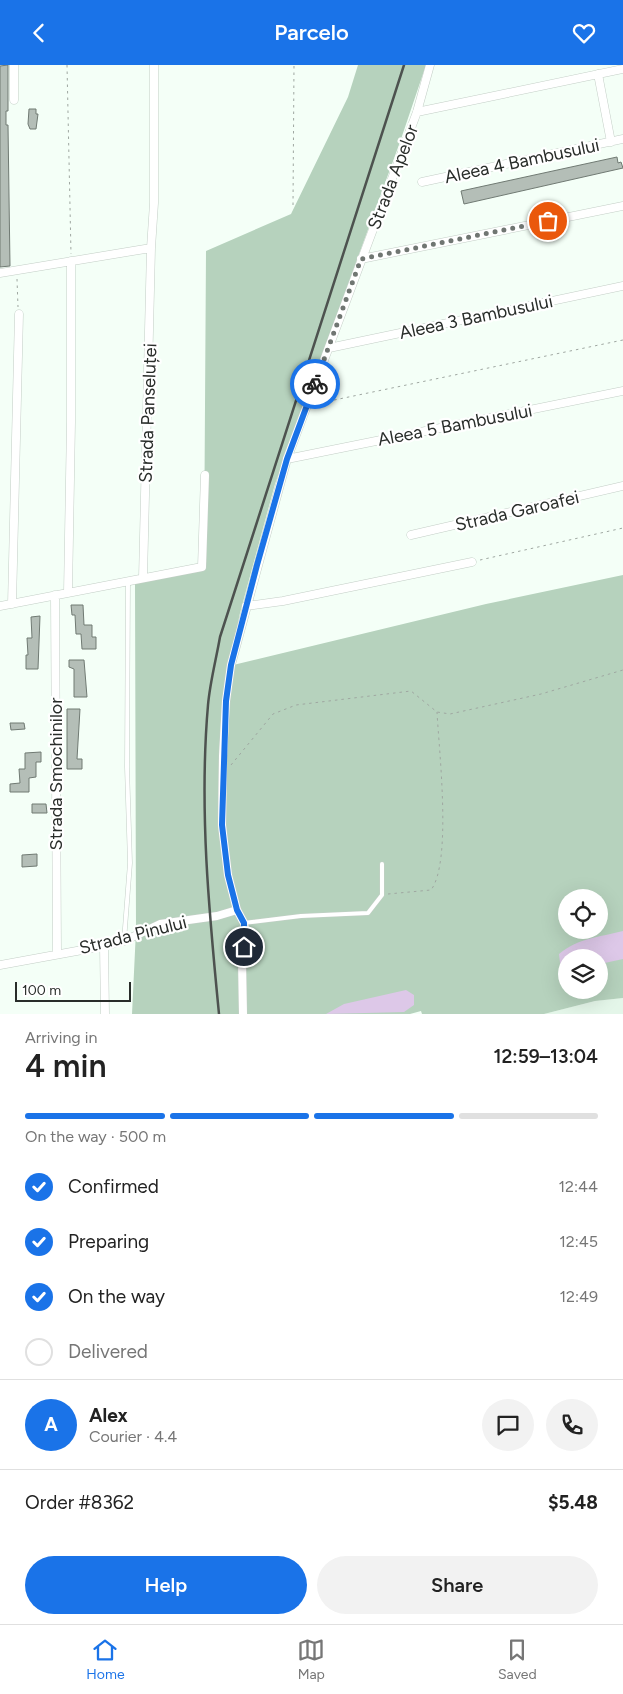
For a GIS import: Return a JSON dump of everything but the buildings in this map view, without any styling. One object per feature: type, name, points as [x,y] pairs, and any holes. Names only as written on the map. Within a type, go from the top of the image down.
[{"type":"street","points":[[14,65],[14,100]]},
{"type":"street","name":"Strada Panseluței","points":[[144,577],[151,248],[154,203],[154,65]]},
{"type":"street","name":"Strada Apelor","points":[[243,1014],[244,923],[237,910],[228,875],[222,825],[226,701],[231,665],[287,459],[417,112],[430,65]]},
{"type":"street","points":[[417,112],[623,69]]},
{"type":"street","points":[[598,74],[611,142]]},
{"type":"street","name":"Aleea 4 Bambusului","points":[[422,182],[623,139]]},
{"type":"street","points":[[361,259],[623,205]]},
{"type":"street","points":[[0,273],[151,248]]},
{"type":"street","points":[[68,593],[71,261]]},
{"type":"street","name":"Aleea 3 Bambusului","points":[[329,348],[623,286]]},
{"type":"street","points":[[12,604],[19,314]]},
{"type":"street","name":"Aleea 5 Bambusului","points":[[287,459],[623,391]]},
{"type":"street","points":[[0,606],[202,567],[205,475]]},
{"type":"street","name":"Strada Garoafei","points":[[411,535],[623,486]]},
{"type":"street","points":[[246,606],[283,601],[472,562]]},
{"type":"street","name":"Strada Smochinilor","points":[[56,595],[57,953]]},
{"type":"street","name":"Strada Pinului","points":[[0,965],[57,953],[104,946],[124,941],[160,924],[217,916],[237,910]]},
{"type":"street","points":[[104,946],[105,1014]]},
{"type":"lane","points":[[124,941],[130,863],[127,767],[128,581]]},
{"type":"lane","points":[[244,923],[301,916],[368,913],[382,895],[382,864]]},
{"type":"path","points":[[67,65],[71,261]]},
{"type":"path","points":[[293,205],[294,65]]},
{"type":"path","points":[[17,271],[19,314]]},
{"type":"path","points":[[307,405],[623,340]]},
{"type":"path","points":[[472,562],[623,528]]},
{"type":"path","points":[[223,774],[273,714],[296,705],[411,691],[437,712],[450,714],[541,694],[623,669]]},
{"type":"path","points":[[382,895],[431,890],[437,882],[442,866],[443,831],[437,712]]},
{"type":"shaded area","points":[[358,65],[426,65],[400,142],[275,484],[240,613],[229,666],[486,604],[623,575],[623,998],[595,1001],[544,1014],[422,1014],[421,1011],[410,1014],[132,1014],[136,930],[135,584],[204,563],[206,251],[291,214],[348,97]]},
{"type":"shaded area","points":[[623,931],[623,959],[608,962],[608,949],[566,949],[590,939],[608,939],[608,935]]},
{"type":"shaded area","points":[[406,990],[414,995],[414,1005],[404,1012],[326,1014],[344,1004]]},
{"type":"shaded area","points":[[623,998],[623,1014],[544,1014],[595,1001]]},
{"type":"railway","points":[[219,1014],[206,860],[205,821],[205,744],[213,671],[220,637],[404,65]]},
{"type":"way so far","points":[[315,384],[361,259],[548,221]]},
{"type":"route","points":[[244,947],[246,932],[244,923],[237,910],[228,875],[222,825],[226,701],[231,665],[257,565],[287,459],[315,384]]}]
